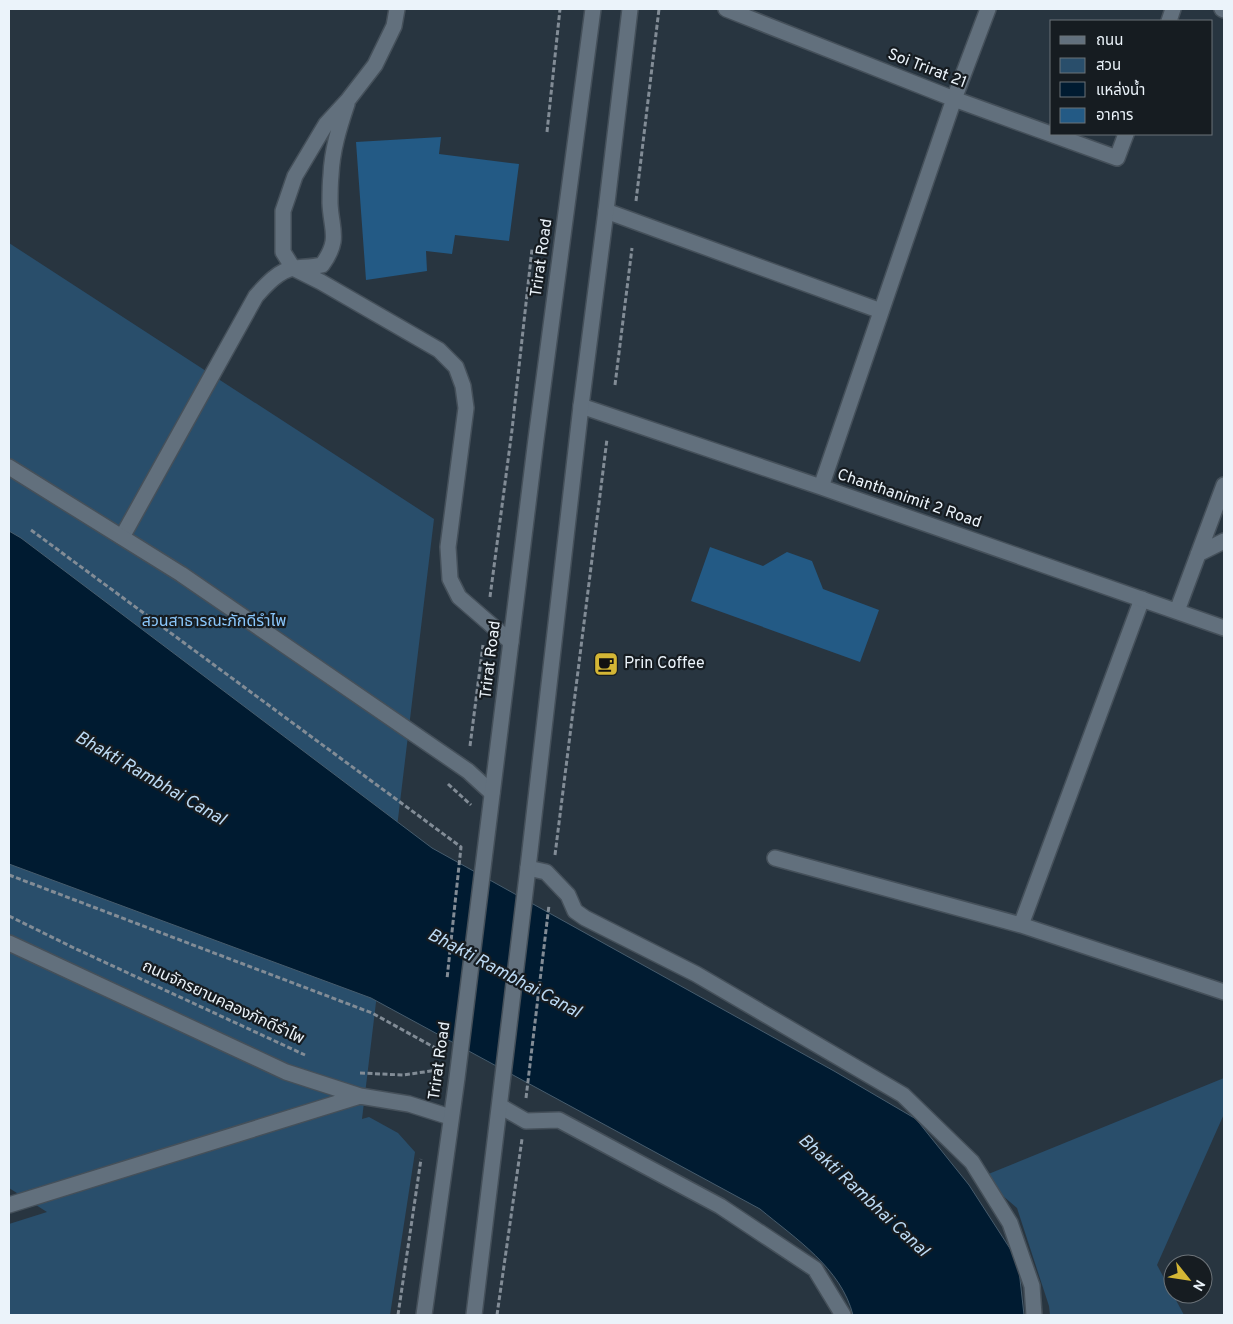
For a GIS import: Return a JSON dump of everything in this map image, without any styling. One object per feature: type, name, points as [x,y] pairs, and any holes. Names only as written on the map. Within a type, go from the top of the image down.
[{"type":"street","points":[[397,9],[394,26],[375,66],[326,124],[295,176],[283,211],[283,252],[293,268],[321,282],[439,350],[456,367],[463,386],[466,408],[448,548],[450,579],[460,597],[510,642]]},
{"type":"street","name":"Trirat Road","points":[[424,1315],[593,9]]},
{"type":"street","points":[[474,1315],[581,406],[630,9]]},
{"type":"street","name":"Soi Trirat 21","points":[[726,9],[954,99],[1050,134]]},
{"type":"street","points":[[821,487],[954,99],[988,9]]},
{"type":"street","points":[[122,537],[256,296],[268,283],[293,268],[322,265],[330,254],[334,238],[330,204],[335,139],[348,100]]},
{"type":"street","name":"Soi Trirat 21","points":[[1053,135],[1117,158],[1126,135]]},
{"type":"street","points":[[606,211],[881,311]]},
{"type":"street","name":"Chanthanimit 2 Road","points":[[581,406],[821,487],[1224,628]]},
{"type":"street","points":[[9,467],[181,574],[468,771],[492,793]]},
{"type":"street","points":[[1177,611],[1224,484]]},
{"type":"street","points":[[1198,554],[1224,541]]},
{"type":"street","points":[[1021,926],[1142,599]]},
{"type":"street","points":[[775,858],[1021,926],[1224,992]]},
{"type":"street","points":[[528,868],[546,872],[568,895],[575,911],[585,918],[696,974],[903,1095],[972,1162],[1010,1223],[1032,1286],[1034,1315]]},
{"type":"street","points":[[9,944],[286,1072],[360,1096],[408,1104],[450,1117]]},
{"type":"street","points":[[9,1206],[360,1096]]},
{"type":"street","points":[[500,1106],[526,1121],[559,1120],[720,1206],[815,1269],[843,1315]]},
{"type":"path","points":[[547,132],[560,9]]},
{"type":"path","points":[[636,201],[658,9]]},
{"type":"path","points":[[615,385],[632,248]]},
{"type":"path","points":[[489,598],[513,420],[532,249]]},
{"type":"path","points":[[554,858],[607,439]]},
{"type":"path","points":[[31,530],[460,847],[446,983]]},
{"type":"path","points":[[470,746],[484,637]]},
{"type":"path","points":[[9,875],[372,1013],[439,1050],[440,1041]]},
{"type":"path","points":[[526,1098],[550,896]]},
{"type":"path","name":"ถนนจักรยานคลองภักดีรำไพ","points":[[9,916],[306,1056]]},
{"type":"path","points":[[355,1072],[372,1075],[404,1075],[436,1070]]},
{"type":"path","points":[[497,1315],[522,1138]]},
{"type":"path","points":[[398,1315],[421,1160]]},
{"type":"green space","name":"สวนสาธารณะภักดีรำไพ","points":[[9,243],[434,519],[362,1119],[369,1117],[398,1133],[415,1152],[390,1315],[9,1315],[9,1224],[47,1212],[9,1188]]},
{"type":"green space","points":[[1224,1078],[1224,1114],[1157,1265],[1163,1276],[1163,1304],[1178,1304],[1184,1315],[1050,1315],[1049,1306],[1017,1208],[981,1177]]},
{"type":"water","name":"Bhakti Rambhai Canal","points":[[9,531],[21,538],[432,848],[834,1071],[916,1119],[969,1185],[1018,1261],[1024,1315],[853,1315],[847,1298],[828,1269],[802,1243],[760,1209],[371,998],[9,864]]},
{"type":"building","points":[[441,137],[439,154],[519,164],[509,241],[455,235],[452,254],[426,251],[427,271],[366,280],[356,142]]},
{"type":"building","points":[[710,547],[763,566],[787,552],[812,561],[823,589],[879,610],[860,662],[691,601]]},
{"type":"place","name":"Prin Coffee","points":[[606,664]]}]
